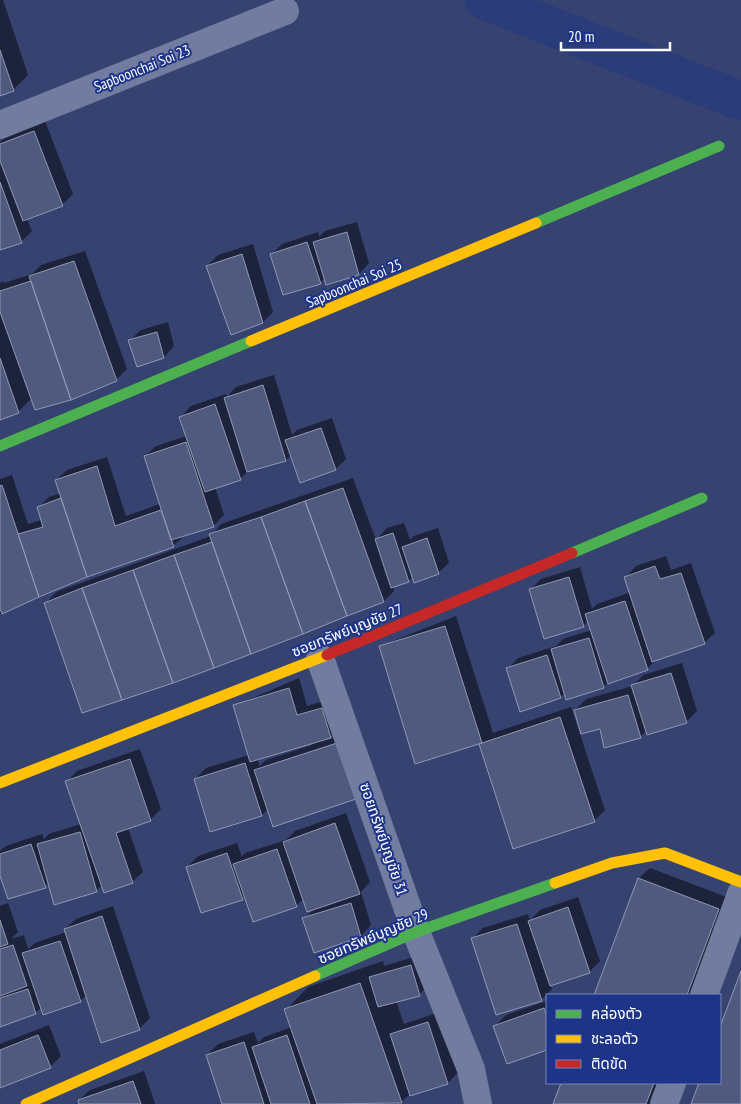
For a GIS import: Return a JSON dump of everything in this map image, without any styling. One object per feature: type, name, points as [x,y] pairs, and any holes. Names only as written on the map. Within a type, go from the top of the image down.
[{"type":"street","name":"Sapboonchai Soi 23","points":[[0,125],[285,10]]},
{"type":"street","name":"Sapboonchai Soi 25","points":[[0,446],[719,146]]},
{"type":"street","name":"ซอยทรัพย์บุญชัย 27","points":[[0,783],[320,658],[702,498]]},
{"type":"street","name":"ซอยทรัพย์บุญชัย 31","points":[[320,658],[416,932],[472,1070],[478,1104]]},
{"type":"street","name":"ซอยทรัพย์บุญชัย 29","points":[[26,1104],[416,932],[612,863],[665,853],[741,882]]},
{"type":"street","points":[[704,994],[741,894]]},
{"type":"street","points":[[664,1104],[672,1084]]},
{"type":"building","points":[[0,50],[14,91],[0,96]]},
{"type":"building","points":[[34,131],[63,206],[23,221],[0,161],[0,144]]},
{"type":"building","points":[[0,182],[22,243],[0,250]]},
{"type":"building","points":[[347,232],[359,275],[326,285],[313,242]]},
{"type":"building","points":[[307,242],[321,284],[283,295],[270,254]]},
{"type":"building","points":[[242,254],[263,323],[231,335],[206,266]]},
{"type":"building","points":[[74,261],[117,381],[71,400],[29,276]]},
{"type":"building","points":[[31,281],[71,400],[35,410],[0,312],[0,291]]},
{"type":"building","points":[[157,332],[164,358],[137,367],[128,340]]},
{"type":"building","points":[[0,358],[19,413],[0,420]]},
{"type":"building","points":[[263,385],[286,461],[247,472],[224,398]]},
{"type":"building","points":[[215,404],[241,480],[205,492],[179,417]]},
{"type":"building","points":[[321,428],[336,470],[300,483],[285,440]]},
{"type":"building","points":[[186,442],[214,527],[171,540],[144,456]]},
{"type":"building","points":[[97,466],[115,526],[161,510],[174,547],[87,577],[55,480]]},
{"type":"building","points":[[2,485],[39,597],[2,614],[0,609],[0,486]]},
{"type":"building","points":[[343,488],[384,602],[347,616],[305,501]]},
{"type":"building","points":[[61,498],[87,577],[39,597],[18,534],[43,527],[37,507]]},
{"type":"building","points":[[305,501],[347,616],[303,634],[261,517]]},
{"type":"building","points":[[261,517],[303,634],[251,654],[209,534]]},
{"type":"building","points":[[393,533],[409,582],[391,588],[375,539]]},
{"type":"building","points":[[427,538],[439,574],[414,583],[402,547]]},
{"type":"building","points":[[212,542],[251,654],[214,668],[174,555]]},
{"type":"building","points":[[174,555],[214,668],[173,683],[133,570]]},
{"type":"building","points":[[655,566],[660,579],[681,573],[705,644],[652,662],[624,577]]},
{"type":"building","points":[[133,570],[173,683],[122,700],[82,588]]},
{"type":"building","points":[[569,577],[584,627],[544,639],[529,589]]},
{"type":"building","points":[[82,588],[122,700],[82,713],[44,603]]},
{"type":"building","points":[[625,601],[648,670],[608,684],[585,614]]},
{"type":"building","points":[[445,626],[482,743],[415,764],[379,646]]},
{"type":"building","points":[[589,638],[604,688],[566,700],[551,649]]},
{"type":"building","points":[[547,655],[561,698],[520,712],[506,668]]},
{"type":"building","points":[[671,673],[687,723],[647,735],[631,685]]},
{"type":"building","points":[[289,688],[297,715],[322,708],[331,738],[250,762],[233,705]]},
{"type":"building","points":[[628,695],[641,738],[604,748],[600,729],[581,734],[574,710]]},
{"type":"building","points":[[560,717],[595,822],[513,849],[479,744]]},
{"type":"building","points":[[337,743],[356,799],[273,827],[254,770]]},
{"type":"building","points":[[130,759],[151,821],[116,833],[133,883],[104,893],[65,781]]},
{"type":"building","points":[[245,763],[262,816],[210,832],[194,779]]},
{"type":"building","points":[[335,823],[360,894],[307,912],[283,842]]},
{"type":"building","points":[[80,832],[97,892],[54,905],[37,844]]},
{"type":"building","points":[[31,844],[46,888],[8,899],[0,876],[0,854]]},
{"type":"building","points":[[277,849],[297,907],[253,922],[233,864]]},
{"type":"building","points":[[227,853],[243,900],[201,913],[186,867]]},
{"type":"building","points":[[638,878],[719,909],[687,994],[594,994]]},
{"type":"building","points":[[351,903],[361,937],[314,953],[302,918]]},
{"type":"building","points":[[568,907],[590,973],[550,986],[528,921]]},
{"type":"building","points":[[102,916],[140,1030],[101,1043],[64,929]]},
{"type":"building","points":[[0,920],[8,944],[0,947]]},
{"type":"building","points":[[517,924],[542,1001],[496,1015],[471,938]]},
{"type":"building","points":[[60,941],[81,1002],[43,1015],[22,953]]},
{"type":"building","points":[[13,945],[27,986],[0,996],[0,949]]},
{"type":"building","points":[[411,965],[420,996],[378,1007],[369,977]]},
{"type":"building","points":[[741,971],[741,1104],[691,1104],[699,1084],[721,1084],[721,1024]]},
{"type":"building","points":[[360,983],[402,1103],[317,1104],[284,1009]]},
{"type":"building","points":[[28,989],[36,1014],[0,1027],[0,998]]},
{"type":"building","points":[[544,1008],[546,1014],[546,1050],[507,1064],[493,1026]]},
{"type":"building","points":[[428,1022],[448,1084],[410,1096],[390,1034]]},
{"type":"building","points":[[38,1035],[51,1068],[0,1088],[0,1050]]},
{"type":"building","points":[[287,1035],[310,1104],[271,1104],[252,1047]]},
{"type":"building","points":[[244,1042],[264,1104],[222,1104],[206,1055]]},
{"type":"building","points":[[133,1081],[141,1104],[79,1104],[78,1100]]},
{"type":"building","points":[[561,1084],[654,1084],[646,1104],[553,1104]]},
{"type":"waterway","points":[[484,0],[741,101]]},
{"type":"traffic: fast","points":[[536,223],[719,146]]},
{"type":"traffic: fast","points":[[0,446],[251,341]]},
{"type":"traffic: fast","points":[[572,553],[702,498]]},
{"type":"traffic: fast","points":[[315,976],[416,932],[555,883]]},
{"type":"traffic: slow","points":[[251,341],[536,223]]},
{"type":"traffic: slow","points":[[0,783],[327,655]]},
{"type":"traffic: slow","points":[[555,883],[612,863],[665,853],[741,882]]},
{"type":"traffic: slow","points":[[26,1104],[315,976]]},
{"type":"traffic: jam","points":[[327,655],[572,553]]}]
